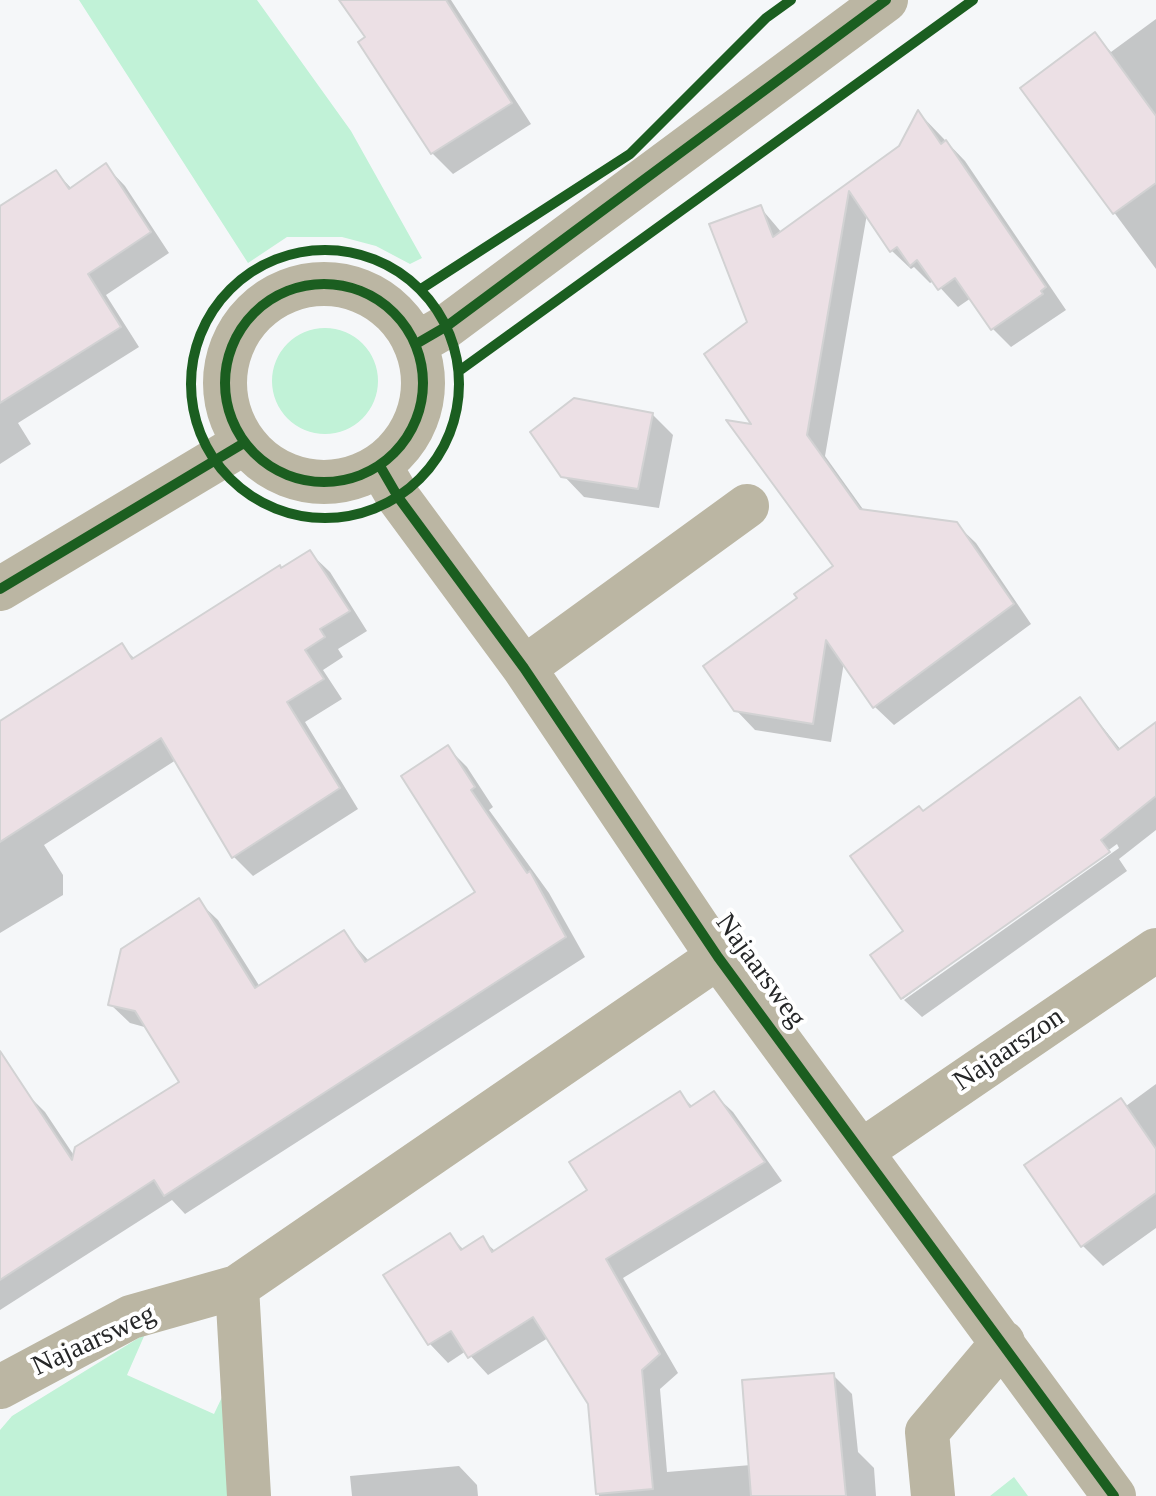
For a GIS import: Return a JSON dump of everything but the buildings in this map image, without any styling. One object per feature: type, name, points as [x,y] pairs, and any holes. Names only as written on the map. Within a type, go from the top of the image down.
[{"type":"street","points":[[416,344],[447,326],[886,0]]},
{"type":"street","points":[[310,284],[337,284],[362,291],[393,313],[416,344],[423,389],[419,412],[397,451],[380,466],[358,477],[333,482],[308,481],[283,474],[244,443],[232,421],[226,396],[232,345],[246,322],[264,304],[286,291],[310,284]]},
{"type":"street","points":[[0,589],[244,443]]},
{"type":"street","name":"Najaarsweg","points":[[380,466],[398,497],[524,668],[718,957],[863,1150],[1114,1496]]},
{"type":"street","points":[[524,668],[747,506]]},
{"type":"street","name":"Najaarszon","points":[[863,1150],[1156,950]]},
{"type":"street","name":"Najaarsweg","points":[[0,1387],[131,1317],[237,1287],[718,957]]},
{"type":"street","points":[[237,1287],[249,1496]]},
{"type":"street","points":[[933,1496],[927,1432],[1003,1342]]},
{"type":"green space","points":[[79,0],[257,0],[351,131],[422,258],[410,264],[376,246],[342,237],[287,237],[248,263]]},
{"type":"green space","points":[[325,328],[345,332],[363,343],[374,361],[378,381],[374,401],[363,419],[345,430],[325,434],[305,430],[287,419],[276,401],[272,381],[276,361],[287,343],[305,332]]},
{"type":"green space","points":[[145,1334],[127,1375],[214,1414],[233,1374],[244,1496],[0,1496],[0,1430],[12,1416]]},
{"type":"green space","points":[[1014,1477],[1028,1496],[990,1496]]},
{"type":"cycle path","points":[[421,289],[630,154],[766,18],[791,0]]},
{"type":"cycle path","points":[[416,344],[447,326],[886,0]]},
{"type":"cycle path","points":[[459,371],[973,0]]},
{"type":"cycle path","points":[[312,250],[338,250],[376,260],[400,272],[420,289],[437,309],[454,345],[459,384],[454,423],[437,459],[420,479],[400,496],[364,513],[338,518],[312,518],[286,513],[250,496],[221,469],[196,423],[191,397],[191,371],[196,345],[213,309],[240,280],[286,255],[312,250]]},
{"type":"cycle path","points":[[324,284],[362,292],[394,313],[415,345],[423,383],[415,421],[394,453],[362,474],[324,482],[286,474],[254,453],[233,421],[225,383],[233,345],[254,313],[286,292],[324,284]]},
{"type":"cycle path","points":[[0,589],[244,443]]},
{"type":"cycle path","points":[[380,466],[398,497],[524,668],[718,957],[1114,1496]]}]
